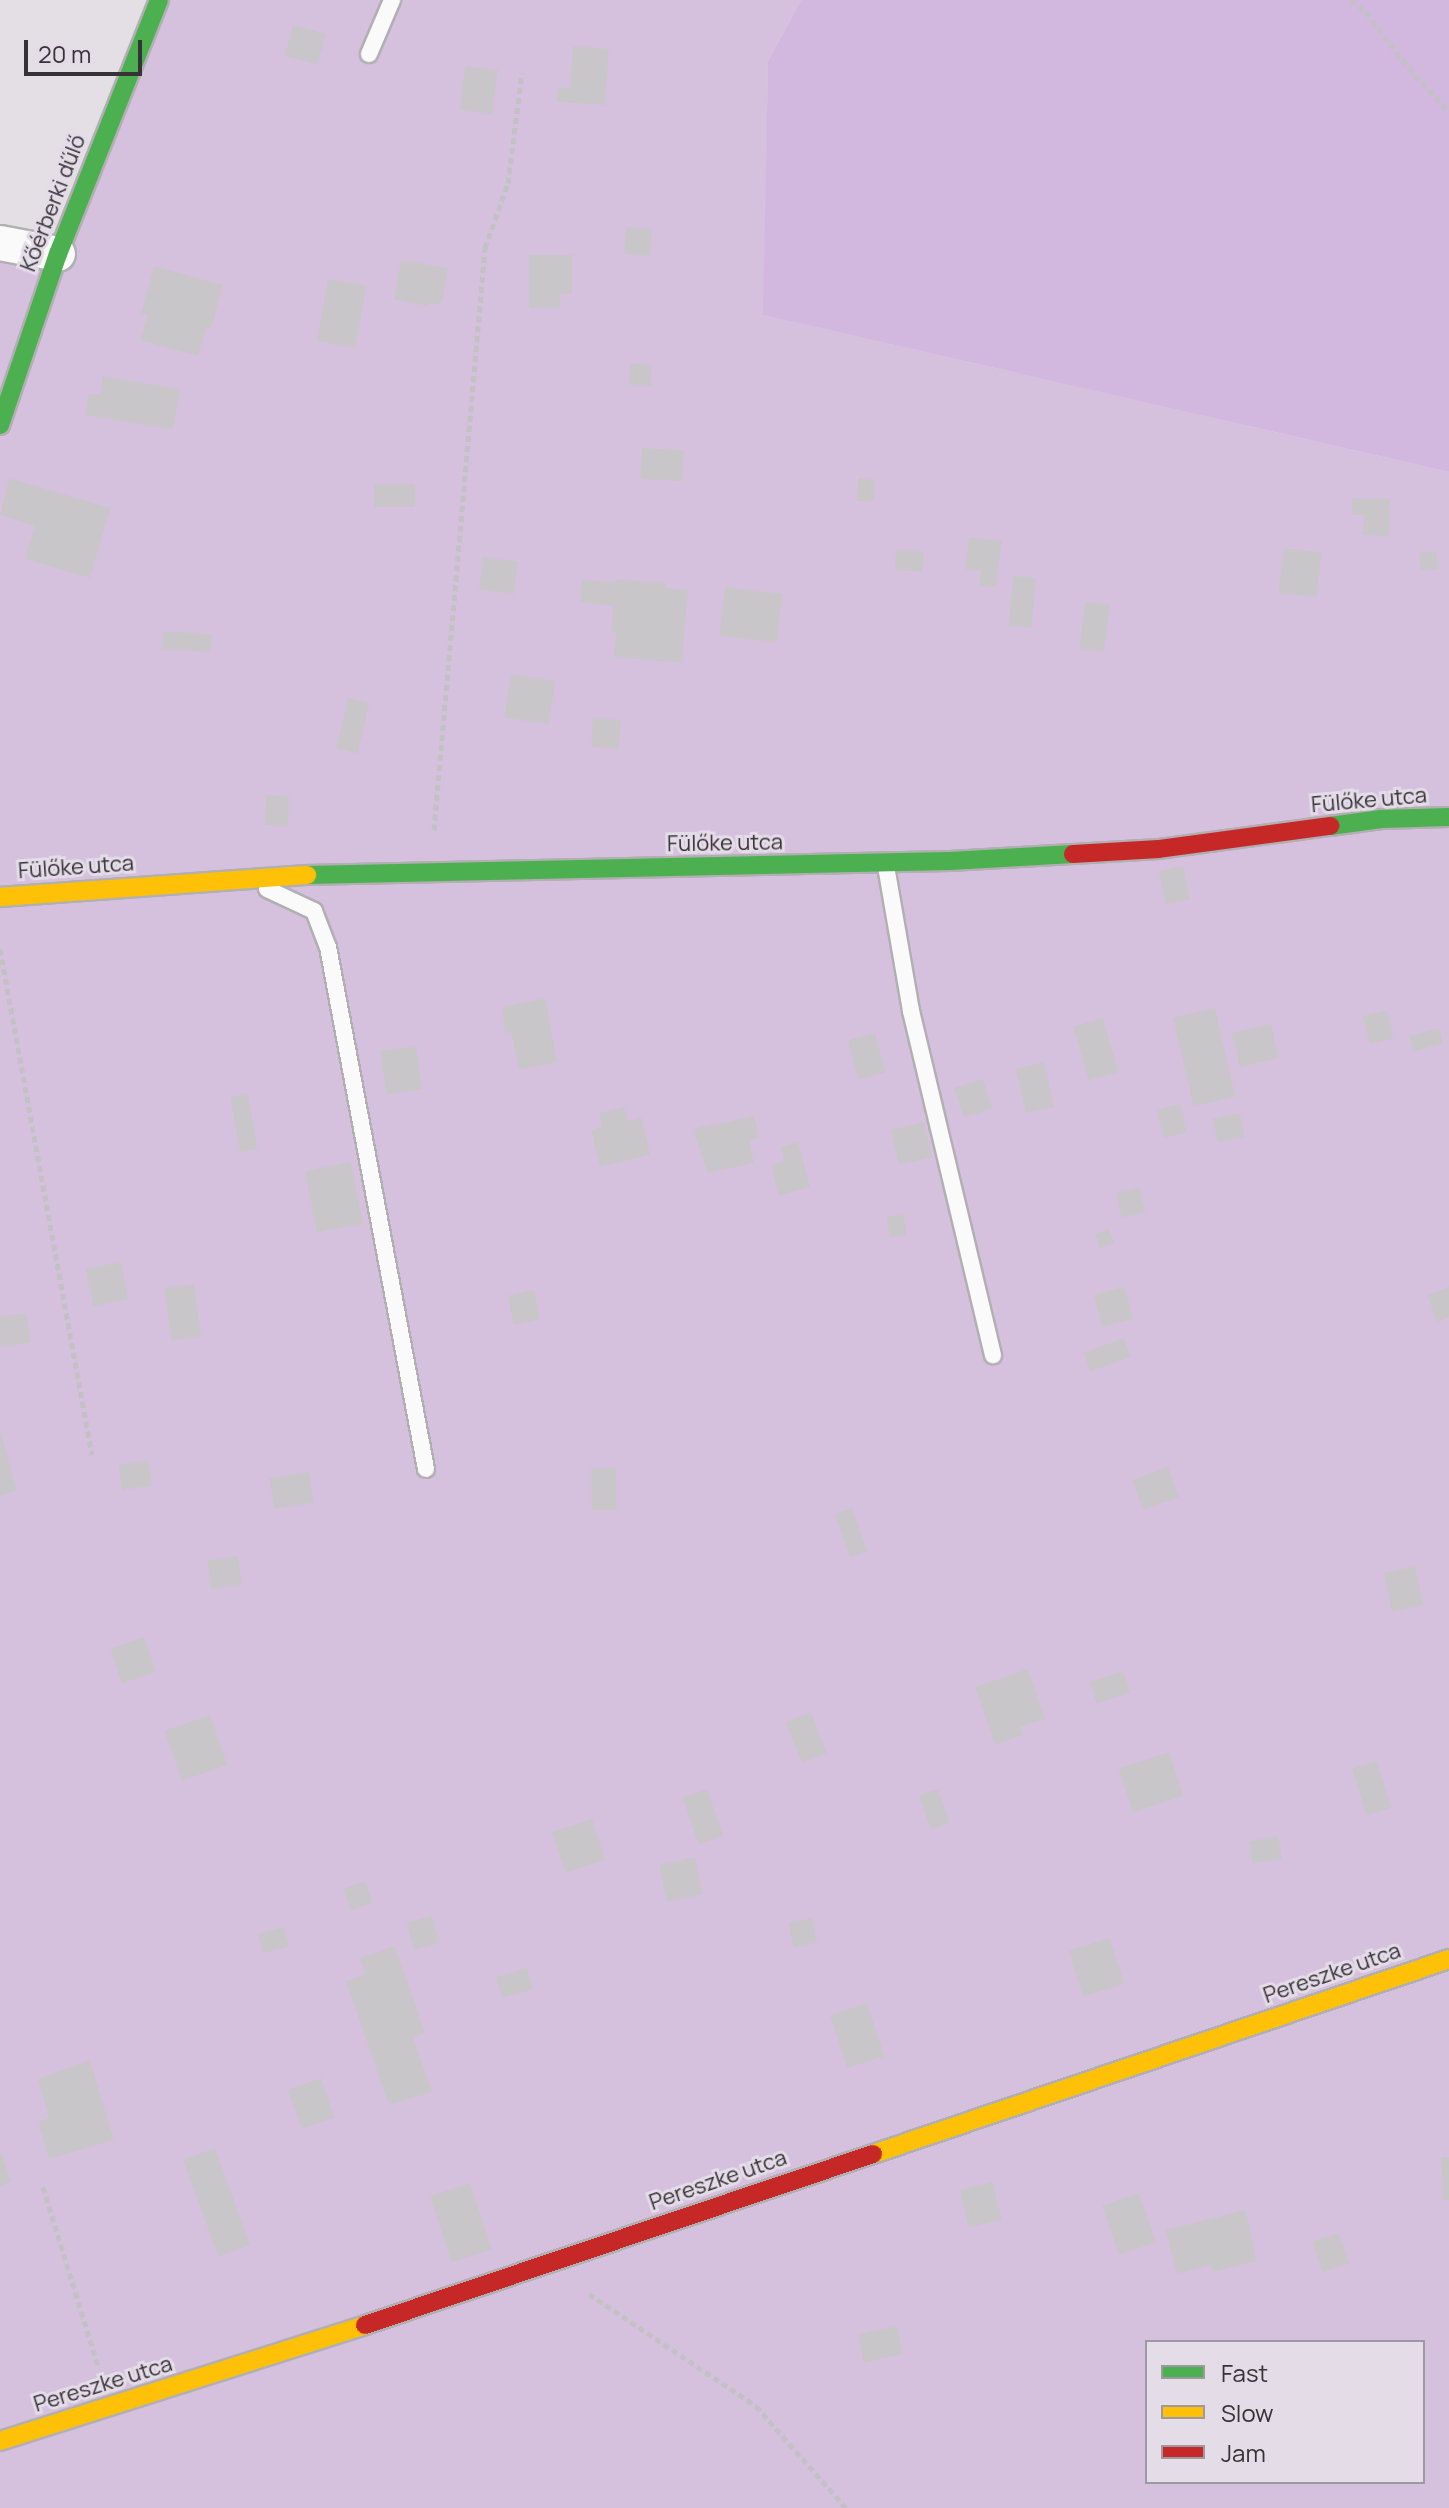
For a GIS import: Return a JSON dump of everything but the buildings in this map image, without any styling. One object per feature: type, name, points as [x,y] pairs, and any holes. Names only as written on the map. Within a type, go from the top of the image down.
[{"type":"street","name":"Kőérberki dűlő","points":[[0,425],[58,254],[159,0]]},
{"type":"street","points":[[0,243],[58,254]]},
{"type":"street","name":"Fülőke utca","points":[[0,897],[244,878],[434,871],[885,865],[1159,849],[1382,819],[1449,817]]},
{"type":"street","name":"Pereszke utca","points":[[0,2441],[111,2408],[1449,1959]]},
{"type":"lane","points":[[369,54],[392,0]]},
{"type":"lane","points":[[885,865],[911,1011],[993,1355]]},
{"type":"lane","points":[[244,878],[314,911],[322,925],[426,1469]]},
{"type":"path","points":[[1351,0],[1366,12],[1402,60],[1449,112]]},
{"type":"path","points":[[434,871],[434,804],[485,248],[508,183],[522,73]]},
{"type":"path","points":[[0,949],[92,1455]]},
{"type":"path","points":[[43,2187],[111,2408]]},
{"type":"path","points":[[546,2263],[756,2406],[846,2508]]},
{"type":"shaded area","points":[[159,0],[801,0],[768,61],[764,315],[1449,472],[1449,2508],[0,2508],[0,243],[58,254]]},
{"type":"shaded area","points":[[801,0],[1449,0],[1449,472],[763,315],[768,61]]},
{"type":"traffic: fast","points":[[0,425],[58,254],[159,0]]},
{"type":"traffic: fast","points":[[1330,826],[1382,819],[1449,817]]},
{"type":"traffic: fast","points":[[307,875],[950,861],[1073,854]]},
{"type":"traffic: slow","points":[[0,897],[307,875]]},
{"type":"traffic: slow","points":[[873,2154],[1449,1959]]},
{"type":"traffic: slow","points":[[0,2441],[365,2325]]},
{"type":"traffic: jam","points":[[1073,854],[1159,849],[1330,826]]},
{"type":"traffic: jam","points":[[365,2325],[873,2154]]}]
